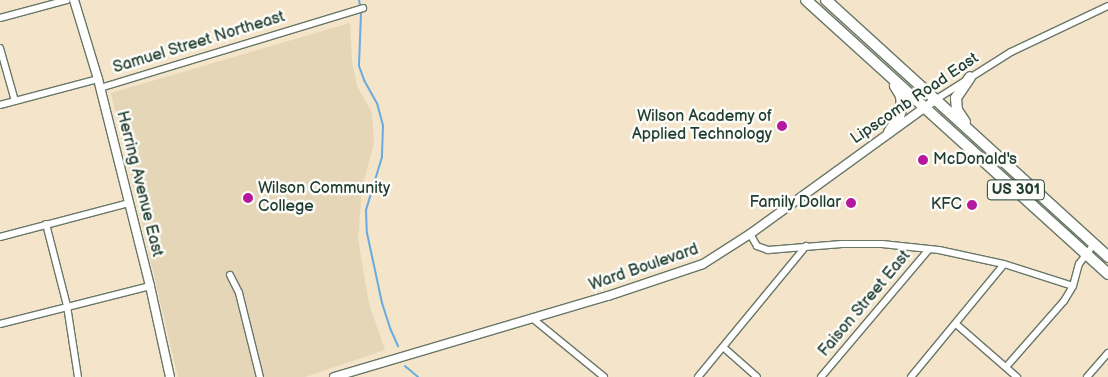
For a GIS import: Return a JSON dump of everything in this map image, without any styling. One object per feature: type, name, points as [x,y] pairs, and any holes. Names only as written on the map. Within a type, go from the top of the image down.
[{"type":"highway","name":"US 301","points":[[806,0],[1108,274]]},
{"type":"highway","name":"US 301","points":[[826,0],[1108,257]]},
{"type":"highway","points":[[970,77],[959,92],[956,104],[972,134]]},
{"type":"highway","points":[[889,132],[898,117],[902,102],[891,78]]},
{"type":"main road","name":"Herring Avenue East","points":[[74,0],[98,79],[150,286],[170,377]]},
{"type":"main road","name":"Lipscomb Road East","points":[[750,234],[934,100]]},
{"type":"main road","name":"Ward Boulevard","points":[[334,377],[670,277],[703,264],[750,234]]},
{"type":"street","points":[[0,18],[67,0]]},
{"type":"street","name":"Lipscomb Road East","points":[[934,100],[1011,52],[1108,6]]},
{"type":"street","name":"Samuel Street Northeast","points":[[100,88],[363,8]]},
{"type":"street","points":[[0,48],[16,101]]},
{"type":"street","name":"Samuel Street Northeast","points":[[0,105],[98,79]]},
{"type":"street","points":[[0,237],[129,203]]},
{"type":"street","points":[[46,224],[67,306],[78,377]]},
{"type":"street","points":[[750,234],[762,249],[864,244],[930,249],[1004,264],[1073,286]]},
{"type":"street","points":[[1006,367],[1064,301],[1073,286],[1079,264],[1085,253],[1094,244]]},
{"type":"street","points":[[698,377],[806,246]]},
{"type":"street","name":"Faison Street East","points":[[821,377],[930,249]]},
{"type":"street","points":[[912,377],[1004,264]]},
{"type":"street","points":[[230,275],[239,293],[260,377]]},
{"type":"street","points":[[0,324],[150,286]]},
{"type":"street","points":[[532,318],[596,375],[604,377]]},
{"type":"street","points":[[956,324],[1017,377]]},
{"type":"street","points":[[723,347],[757,377]]},
{"type":"street","points":[[1088,377],[1108,353]]},
{"type":"shaded area","name":"Wilson Community College","points":[[350,23],[352,61],[357,86],[372,113],[374,143],[362,189],[358,239],[369,304],[385,350],[305,377],[178,377],[111,93]]},
{"type":"waterway","points":[[359,0],[360,5]]},
{"type":"waterway","points":[[361,13],[359,66],[364,80],[377,103],[383,126],[382,157],[366,210],[367,233],[382,303],[398,346]]},
{"type":"waterway","points":[[405,366],[418,377]]},
{"type":"place","name":"Wilson Academy of Applied Technology","points":[[782,126]]},
{"type":"place","name":"McDonald's","points":[[923,160]]},
{"type":"place","name":"Wilson Community College","points":[[248,198]]},
{"type":"place","name":"Family Dollar","points":[[851,203]]},
{"type":"place","name":"KFC","points":[[972,205]]}]
